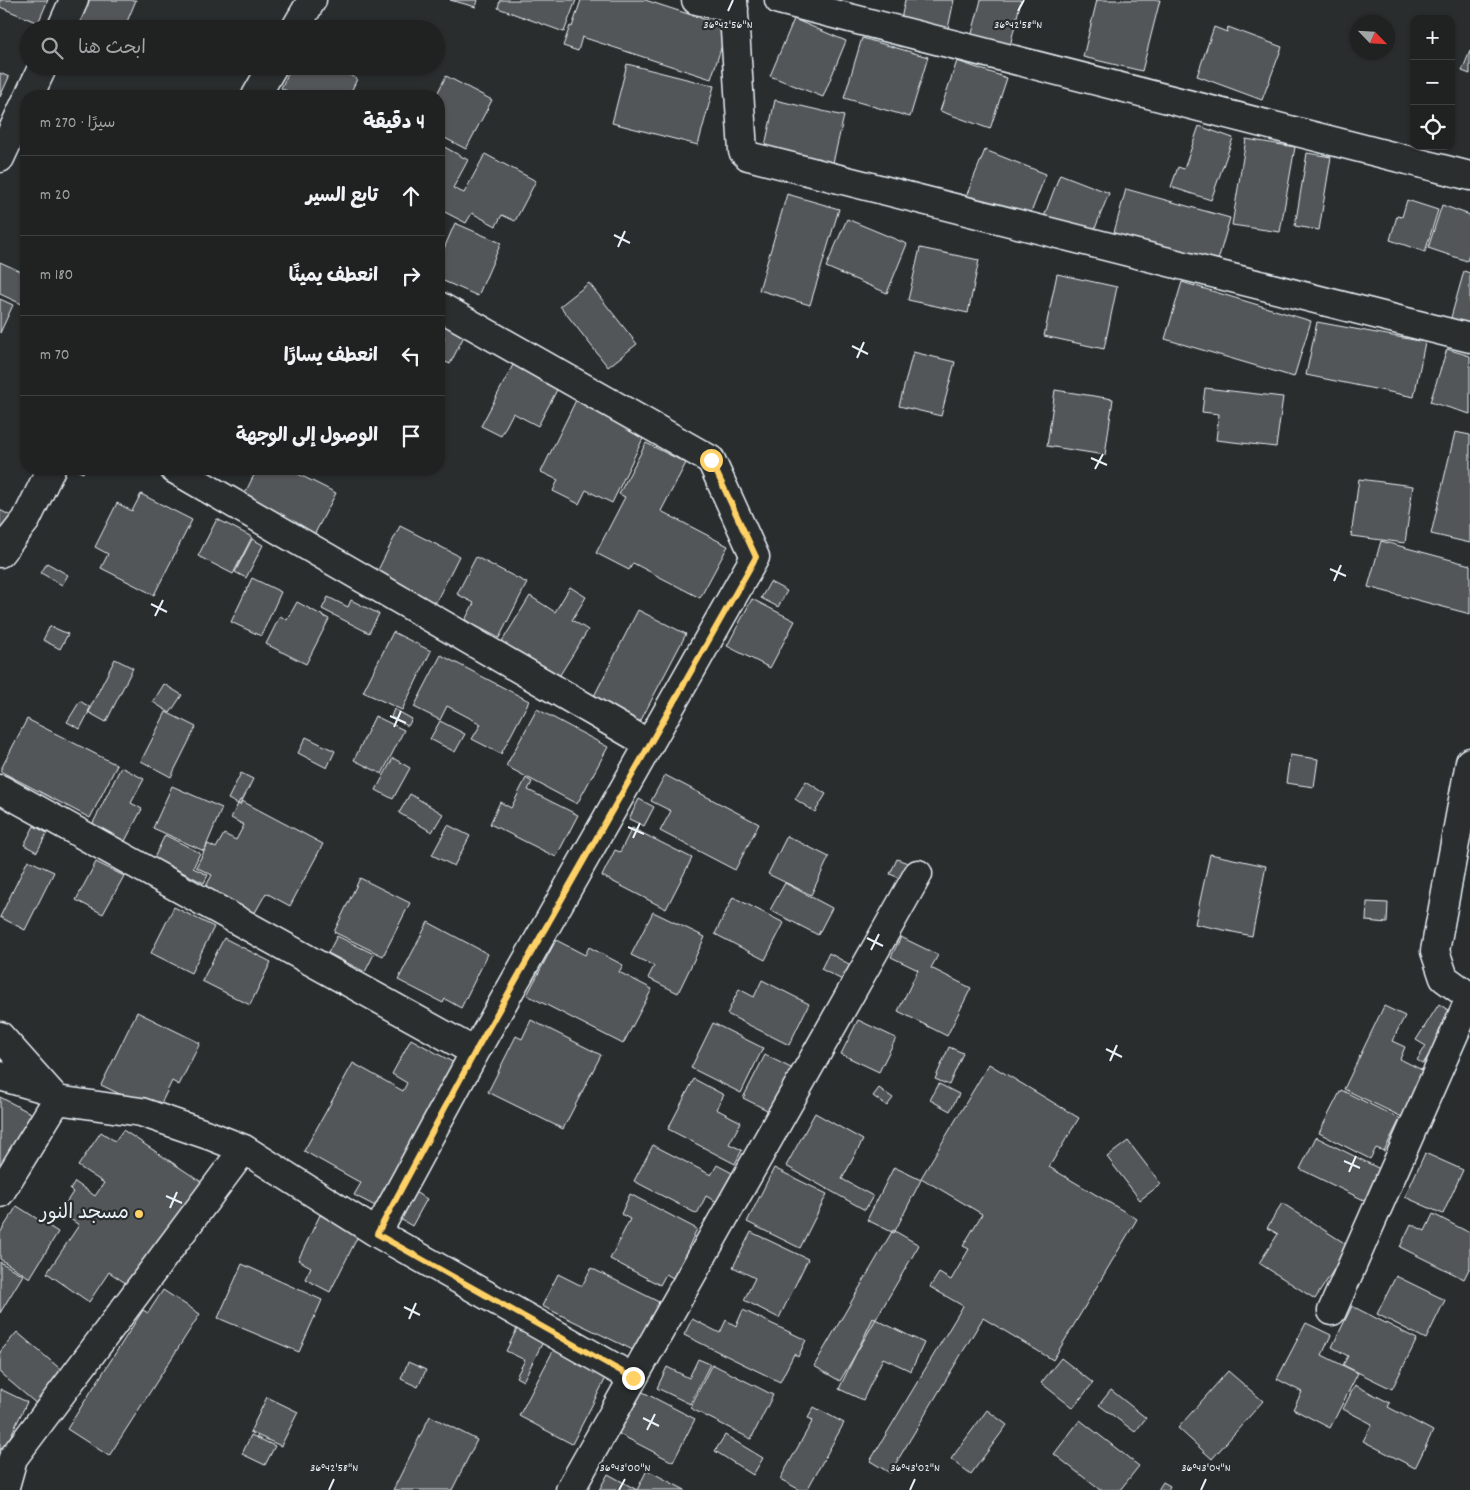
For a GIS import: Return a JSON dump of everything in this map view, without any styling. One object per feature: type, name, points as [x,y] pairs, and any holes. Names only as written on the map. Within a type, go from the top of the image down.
[{"type":"street","points":[[64,20],[74,0]]},
{"type":"street","points":[[300,20],[312,0]]},
{"type":"street","points":[[696,0],[733,5],[743,151],[748,156],[1470,338]]},
{"type":"street","points":[[779,0],[1470,176]]},
{"type":"street","points":[[32,90],[39,75]]},
{"type":"street","points":[[259,90],[268,75]]},
{"type":"street","points":[[0,158],[20,115]]},
{"type":"street","points":[[377,1234],[475,1052],[756,557],[711,460],[445,309]]},
{"type":"street","points":[[0,553],[26,520],[48,475]]},
{"type":"street","points":[[184,475],[649,744]]},
{"type":"street","points":[[1332,1311],[1470,997],[1444,978],[1435,951],[1470,762]]},
{"type":"street","points":[[0,789],[475,1052]]},
{"type":"street","points":[[570,1490],[918,874]]},
{"type":"street","points":[[0,1036],[51,1094]]},
{"type":"street","points":[[0,1076],[51,1094],[141,1112],[244,1149],[377,1234],[633,1378]]},
{"type":"street","points":[[0,1193],[51,1094]]},
{"type":"street","points":[[4,1490],[13,1458],[244,1149]]},
{"type":"building","points":[[0,0],[48,0],[39,20],[31,20],[0,7]]},
{"type":"building","points":[[74,0],[136,0],[128,20],[74,20],[67,17]]},
{"type":"building","points":[[450,0],[478,0],[476,7]]},
{"type":"building","points":[[500,0],[576,0],[564,32],[498,8]]},
{"type":"building","points":[[581,0],[645,0],[728,27],[711,79],[582,37],[578,51],[563,46]]},
{"type":"building","points":[[905,0],[954,0],[947,33],[900,24]]},
{"type":"building","points":[[981,0],[1021,0],[1010,46],[971,37]]},
{"type":"building","points":[[1097,0],[1160,0],[1142,71],[1083,57]]},
{"type":"building","points":[[794,19],[846,41],[823,97],[770,76]]},
{"type":"building","points":[[1214,27],[1227,32],[1228,27],[1282,47],[1262,100],[1197,76]]},
{"type":"building","points":[[862,38],[928,57],[910,117],[844,98]]},
{"type":"building","points":[[1470,51],[1470,74],[1462,71]]},
{"type":"building","points":[[957,61],[1007,78],[990,129],[940,111]]},
{"type":"building","points":[[627,64],[714,86],[698,145],[612,123]]},
{"type":"building","points":[[0,73],[9,77],[0,97]]},
{"type":"building","points":[[288,75],[350,75],[357,79],[352,90],[285,90],[281,88]]},
{"type":"building","points":[[446,76],[492,100],[466,149],[445,138],[445,90],[439,90]]},
{"type":"building","points":[[775,100],[844,116],[831,171],[763,155]]},
{"type":"building","points":[[1199,126],[1233,138],[1211,200],[1171,187],[1178,167],[1184,169]]},
{"type":"building","points":[[1246,139],[1295,147],[1280,232],[1232,225]]},
{"type":"building","points":[[445,147],[468,160],[453,188],[464,193],[485,154],[536,181],[515,221],[502,215],[496,226],[472,213],[466,223],[445,212]]},
{"type":"building","points":[[985,150],[1046,174],[1027,223],[965,199]]},
{"type":"building","points":[[1307,153],[1331,157],[1319,230],[1295,226]]},
{"type":"building","points":[[1060,174],[1109,193],[1090,241],[1042,222]]},
{"type":"building","points":[[1126,189],[1230,218],[1217,264],[1113,236]]},
{"type":"building","points":[[787,194],[839,209],[810,305],[759,290]]},
{"type":"building","points":[[1407,200],[1438,210],[1425,252],[1390,240],[1397,216],[1402,217]]},
{"type":"building","points":[[1442,205],[1470,215],[1470,251],[1467,261],[1428,248]]},
{"type":"building","points":[[847,219],[907,244],[887,293],[826,267]]},
{"type":"building","points":[[455,223],[501,243],[478,296],[445,282],[445,246]]},
{"type":"building","points":[[920,248],[979,260],[968,313],[908,300]]},
{"type":"building","points":[[0,262],[20,271],[20,303],[0,294]]},
{"type":"building","points":[[1464,271],[1470,273],[1470,326],[1450,321]]},
{"type":"building","points":[[1057,274],[1117,287],[1104,349],[1044,336]]},
{"type":"building","points":[[1182,282],[1311,321],[1294,377],[1165,339]]},
{"type":"building","points":[[589,283],[637,344],[608,367],[560,306]]},
{"type":"building","points":[[0,299],[13,305],[0,333]]},
{"type":"building","points":[[445,320],[467,330],[450,364],[445,362]]},
{"type":"building","points":[[1317,322],[1425,342],[1414,397],[1306,375]]},
{"type":"building","points":[[1447,349],[1470,356],[1470,414],[1430,402]]},
{"type":"building","points":[[913,352],[955,362],[941,416],[899,406]]},
{"type":"building","points":[[514,363],[559,386],[538,426],[513,413],[501,436],[481,426]]},
{"type":"building","points":[[1205,388],[1283,397],[1276,447],[1216,440],[1219,414],[1202,412]]},
{"type":"building","points":[[1055,390],[1113,399],[1105,455],[1047,446]]},
{"type":"building","points":[[578,396],[647,430],[612,503],[586,490],[579,504],[553,491],[558,480],[541,472]]},
{"type":"building","points":[[1455,432],[1470,435],[1470,543],[1431,534]]},
{"type":"building","points":[[646,443],[686,463],[661,511],[728,546],[700,598],[633,563],[629,570],[596,553],[625,497],[619,494]]},
{"type":"building","points":[[254,475],[300,475],[336,493],[314,535],[242,499]]},
{"type":"building","points":[[1359,479],[1413,486],[1405,543],[1351,536]]},
{"type":"building","points":[[141,494],[192,520],[154,595],[101,568],[108,554],[95,547],[117,503],[132,511]]},
{"type":"building","points":[[0,510],[11,516],[0,536]]},
{"type":"building","points":[[217,519],[252,537],[233,574],[198,556]]},
{"type":"building","points":[[400,526],[459,556],[434,606],[375,576]]},
{"type":"building","points":[[252,539],[263,545],[246,578],[235,572]]},
{"type":"building","points":[[1381,541],[1470,565],[1470,614],[1368,587]]},
{"type":"building","points":[[476,557],[527,583],[499,638],[465,620],[474,603],[457,594]]},
{"type":"building","points":[[47,563],[68,575],[62,585],[41,573]]},
{"type":"building","points":[[252,578],[281,592],[261,636],[231,622]]},
{"type":"building","points":[[770,582],[787,591],[778,607],[761,598]]},
{"type":"building","points":[[570,587],[586,597],[572,620],[588,630],[558,678],[501,643],[530,596],[555,612]]},
{"type":"building","points":[[328,597],[348,607],[351,600],[379,614],[369,633],[322,609]]},
{"type":"building","points":[[752,599],[795,621],[770,668],[727,646]]},
{"type":"building","points":[[297,602],[329,619],[306,664],[266,644],[280,616],[287,620]]},
{"type":"building","points":[[638,610],[686,634],[640,722],[593,698]]},
{"type":"building","points":[[50,626],[68,634],[60,649],[43,640]]},
{"type":"building","points":[[393,632],[431,651],[402,710],[363,692]]},
{"type":"building","points":[[441,655],[529,701],[501,754],[472,739],[481,724],[447,706],[440,720],[414,707]]},
{"type":"building","points":[[115,659],[133,668],[106,722],[88,712]]},
{"type":"building","points":[[164,684],[182,695],[170,713],[153,702]]},
{"type":"building","points":[[80,701],[91,708],[80,729],[67,722]]},
{"type":"building","points":[[394,709],[412,719],[408,726],[391,717]]},
{"type":"building","points":[[537,709],[608,747],[577,804],[506,766]]},
{"type":"building","points":[[166,712],[196,727],[171,777],[141,761]]},
{"type":"building","points":[[375,716],[404,730],[382,774],[354,760]]},
{"type":"building","points":[[27,719],[117,765],[90,818],[0,771]]},
{"type":"building","points":[[440,721],[465,734],[455,752],[430,739]]},
{"type":"building","points":[[306,737],[335,751],[327,768],[298,753]]},
{"type":"building","points":[[1290,755],[1318,759],[1314,787],[1286,783]]},
{"type":"building","points":[[393,758],[410,768],[393,799],[376,790]]},
{"type":"building","points":[[121,767],[144,779],[131,803],[142,809],[125,841],[92,825]]},
{"type":"building","points":[[241,773],[253,779],[240,805],[228,799]]},
{"type":"building","points":[[665,775],[759,824],[735,870],[660,831],[671,811],[651,801]]},
{"type":"building","points":[[526,778],[532,782],[528,790],[578,815],[556,857],[490,824],[500,802],[511,808]]},
{"type":"building","points":[[806,781],[826,794],[815,812],[795,799]]},
{"type":"building","points":[[172,786],[222,808],[204,851],[153,828]]},
{"type":"building","points":[[410,794],[443,814],[432,832],[399,813]]},
{"type":"building","points":[[639,799],[654,807],[644,826],[629,819]]},
{"type":"building","points":[[240,800],[323,844],[290,906],[266,893],[252,918],[205,888],[212,875],[196,867],[208,844],[216,848],[224,834],[236,840],[244,825],[231,818]]},
{"type":"building","points":[[448,825],[470,836],[454,866],[432,855]]},
{"type":"building","points":[[34,826],[47,833],[37,852],[24,845]]},
{"type":"building","points":[[632,828],[692,858],[666,909],[602,876],[615,850],[620,852]]},
{"type":"building","points":[[165,835],[200,853],[193,868],[208,875],[204,883],[154,858]]},
{"type":"building","points":[[787,836],[829,857],[811,895],[768,874]]},
{"type":"building","points":[[1210,854],[1266,866],[1252,936],[1195,924]]},
{"type":"building","points":[[897,859],[913,865],[906,881],[890,874]]},
{"type":"building","points":[[28,860],[54,872],[25,930],[0,917]]},
{"type":"building","points":[[96,862],[124,876],[103,914],[76,900]]},
{"type":"building","points":[[360,878],[410,903],[383,956],[334,932]]},
{"type":"building","points":[[785,883],[832,908],[818,935],[770,910]]},
{"type":"building","points":[[733,897],[784,923],[765,960],[715,934]]},
{"type":"building","points":[[1367,902],[1388,903],[1387,923],[1366,921]]},
{"type":"building","points":[[174,907],[214,927],[191,973],[151,953]]},
{"type":"building","points":[[653,912],[705,937],[678,993],[648,978],[654,966],[631,955]]},
{"type":"building","points":[[428,922],[488,954],[461,1008],[445,999],[443,1003],[398,980]]},
{"type":"building","points":[[337,936],[374,954],[365,972],[328,953]]},
{"type":"building","points":[[901,937],[938,955],[931,968],[971,988],[947,1036],[898,1011],[918,970],[891,957]]},
{"type":"building","points":[[224,938],[271,962],[250,1005],[202,981]]},
{"type":"building","points":[[556,940],[585,955],[589,947],[623,965],[619,972],[652,989],[623,1044],[527,995]]},
{"type":"building","points":[[829,953],[856,968],[848,983],[821,969]]},
{"type":"building","points":[[762,980],[809,1004],[789,1045],[727,1014],[739,989],[754,997]]},
{"type":"building","points":[[1439,1004],[1454,1014],[1423,1064],[1417,1060],[1426,1046],[1416,1040]]},
{"type":"building","points":[[1384,1006],[1405,1016],[1392,1041],[1405,1047],[1400,1059],[1424,1071],[1402,1117],[1344,1089]]},
{"type":"building","points":[[137,1012],[200,1043],[179,1085],[172,1081],[157,1112],[101,1085]]},
{"type":"building","points":[[531,1020],[601,1055],[563,1129],[488,1092],[516,1036],[522,1039]]},
{"type":"building","points":[[858,1020],[896,1038],[879,1072],[841,1054]]},
{"type":"building","points":[[713,1023],[763,1048],[741,1093],[691,1068]]},
{"type":"building","points":[[411,1039],[456,1064],[379,1208],[354,1195],[361,1183],[304,1151],[353,1063],[403,1091],[407,1083],[392,1074]]},
{"type":"building","points":[[949,1047],[963,1053],[949,1085],[935,1079]]},
{"type":"building","points":[[765,1055],[795,1070],[773,1113],[743,1098]]},
{"type":"building","points":[[989,1064],[1079,1118],[1049,1167],[1137,1219],[1053,1360],[983,1318],[890,1473],[870,1461],[963,1306],[930,1287],[939,1273],[951,1280],[969,1249],[963,1246],[982,1214],[921,1178]]},
{"type":"building","points":[[694,1079],[724,1095],[716,1109],[741,1122],[729,1144],[742,1150],[735,1164],[668,1129]]},
{"type":"building","points":[[939,1084],[959,1094],[950,1111],[930,1100]]},
{"type":"building","points":[[879,1088],[893,1098],[887,1106],[873,1096]]},
{"type":"building","points":[[1341,1090],[1400,1119],[1384,1151],[1376,1148],[1370,1159],[1319,1133]]},
{"type":"building","points":[[0,1097],[38,1117],[0,1168]]},
{"type":"building","points":[[815,1113],[863,1140],[842,1179],[873,1196],[865,1210],[786,1166]]},
{"type":"building","points":[[123,1130],[203,1183],[133,1288],[109,1272],[89,1302],[47,1273],[79,1225],[60,1212],[73,1192],[70,1190],[75,1182],[95,1196],[104,1183],[78,1166],[101,1132],[115,1141]]},
{"type":"building","points":[[1316,1137],[1390,1174],[1374,1205],[1300,1169]]},
{"type":"building","points":[[1128,1141],[1161,1184],[1140,1200],[1107,1157]]},
{"type":"building","points":[[653,1145],[711,1175],[717,1165],[732,1173],[717,1202],[706,1196],[697,1214],[634,1181]]},
{"type":"building","points":[[1425,1153],[1463,1170],[1443,1214],[1405,1197]]},
{"type":"building","points":[[894,1167],[921,1180],[894,1233],[867,1220]]},
{"type":"building","points":[[774,1168],[827,1194],[800,1248],[747,1222]]},
{"type":"building","points":[[411,1190],[427,1199],[412,1226],[395,1216]]},
{"type":"building","points":[[630,1194],[697,1229],[688,1248],[698,1253],[682,1283],[666,1274],[660,1285],[610,1259],[630,1219],[621,1214]]},
{"type":"building","points":[[1282,1203],[1349,1246],[1315,1299],[1259,1263],[1278,1234],[1267,1228]]},
{"type":"building","points":[[17,1206],[58,1232],[30,1278],[0,1259],[0,1233]]},
{"type":"building","points":[[1433,1214],[1470,1233],[1470,1267],[1464,1279],[1400,1247],[1411,1224],[1425,1231]]},
{"type":"building","points":[[320,1215],[359,1234],[330,1292],[305,1279],[311,1267],[298,1260]]},
{"type":"building","points":[[893,1230],[919,1245],[840,1381],[814,1366]]},
{"type":"building","points":[[751,1232],[808,1259],[779,1318],[744,1300],[755,1278],[733,1267]]},
{"type":"building","points":[[0,1262],[23,1275],[0,1313]]},
{"type":"building","points":[[242,1264],[322,1300],[299,1352],[218,1318]]},
{"type":"building","points":[[591,1268],[659,1302],[635,1351],[542,1306],[558,1274],[582,1286]]},
{"type":"building","points":[[1396,1276],[1445,1300],[1426,1339],[1377,1314]]},
{"type":"building","points":[[163,1290],[200,1314],[109,1456],[67,1429],[143,1310],[148,1313]]},
{"type":"building","points":[[1352,1306],[1417,1339],[1392,1389],[1343,1365],[1348,1356],[1332,1347]]},
{"type":"building","points":[[743,1310],[806,1340],[798,1357],[794,1354],[780,1382],[684,1335],[692,1319],[720,1333],[726,1320],[736,1326]]},
{"type":"building","points":[[873,1318],[924,1343],[911,1371],[883,1358],[863,1400],[839,1389]]},
{"type":"building","points":[[1306,1323],[1331,1335],[1322,1355],[1358,1373],[1330,1428],[1293,1409],[1302,1392],[1277,1379]]},
{"type":"building","points":[[519,1325],[545,1338],[523,1381],[516,1377],[525,1360],[506,1351]]},
{"type":"building","points":[[17,1332],[65,1373],[38,1405],[0,1373],[0,1352]]},
{"type":"building","points":[[555,1347],[608,1374],[572,1444],[519,1416]]},
{"type":"building","points":[[1061,1358],[1093,1383],[1073,1408],[1041,1383]]},
{"type":"building","points":[[698,1359],[710,1364],[690,1404],[657,1388],[667,1367],[689,1378]]},
{"type":"building","points":[[408,1362],[426,1370],[418,1387],[401,1379]]},
{"type":"building","points":[[712,1364],[773,1395],[751,1439],[690,1408]]},
{"type":"building","points":[[1228,1371],[1263,1401],[1212,1459],[1178,1428]]},
{"type":"building","points":[[1355,1385],[1390,1403],[1388,1407],[1433,1431],[1415,1468],[1363,1441],[1372,1424],[1343,1409]]},
{"type":"building","points":[[0,1389],[27,1402],[0,1458]]},
{"type":"building","points":[[639,1390],[695,1419],[673,1462],[617,1433]]},
{"type":"building","points":[[1111,1390],[1146,1418],[1135,1432],[1099,1405]]},
{"type":"building","points":[[267,1397],[298,1412],[281,1446],[250,1432]]},
{"type":"building","points":[[814,1407],[844,1423],[807,1490],[800,1490],[780,1479],[813,1420],[808,1418]]},
{"type":"building","points":[[987,1410],[1007,1425],[971,1474],[951,1459]]},
{"type":"building","points":[[430,1416],[477,1440],[452,1490],[393,1490]]},
{"type":"building","points":[[1080,1420],[1139,1466],[1120,1490],[1100,1490],[1054,1454]]},
{"type":"building","points":[[251,1435],[275,1446],[265,1465],[242,1454]]},
{"type":"building","points":[[725,1435],[763,1458],[753,1475],[715,1451]]},
{"type":"building","points":[[647,1470],[685,1490],[637,1490]]},
{"type":"building","points":[[608,1474],[637,1490],[599,1490]]},
{"type":"building","points":[[1163,1482],[1170,1486],[1168,1490],[1158,1490]]},
{"type":"place","name":"مسجد النور","points":[[139,1214]]},
{"type":"route","points":[[633,1378],[377,1234],[475,1052],[756,557],[711,460]]}]
